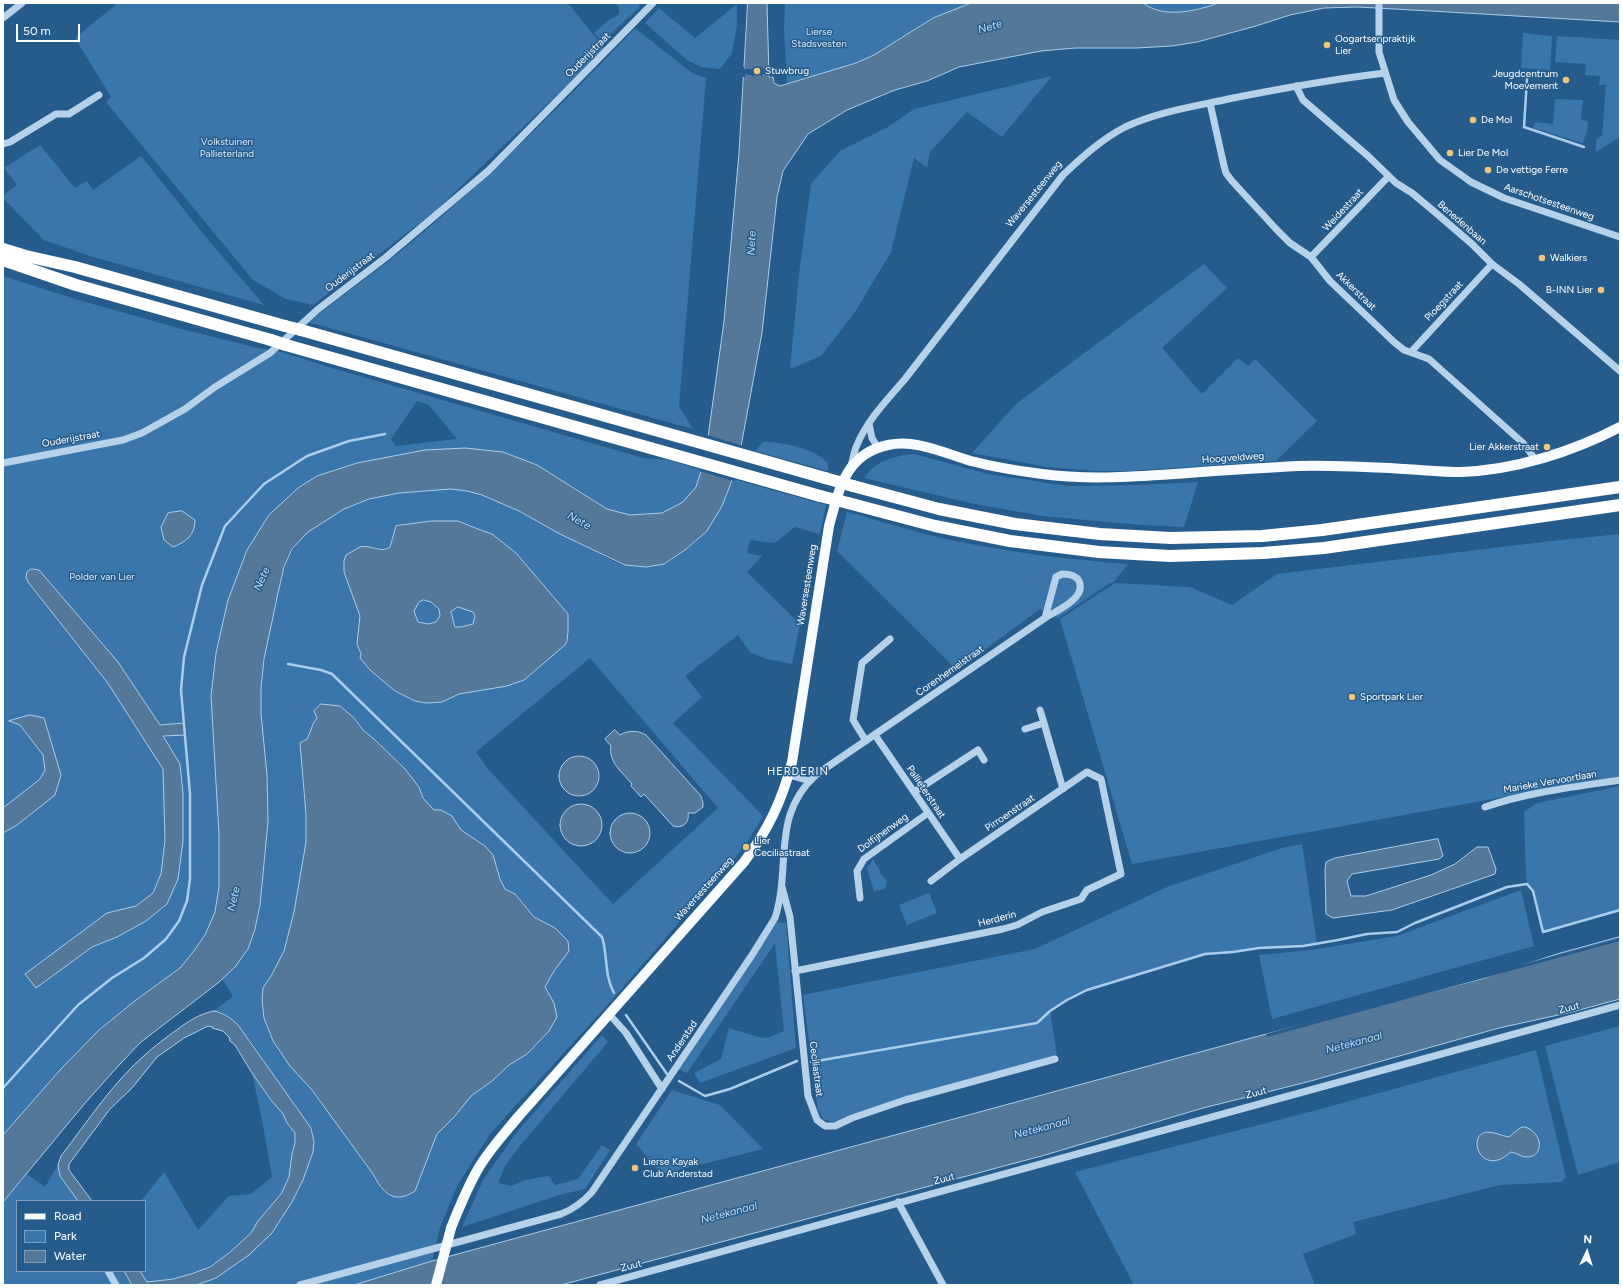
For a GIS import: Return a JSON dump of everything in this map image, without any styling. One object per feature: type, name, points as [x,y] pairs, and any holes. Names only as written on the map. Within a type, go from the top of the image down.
[{"type":"highway","points":[[3,249],[26,256],[75,266],[853,486],[939,509],[1015,524],[1100,534],[1170,538],[1262,536],[1322,530],[1620,487]]},
{"type":"highway","points":[[3,260],[76,285],[820,496],[928,525],[1010,541],[1099,552],[1170,556],[1263,554],[1324,548],[1620,505]]},
{"type":"main road","name":"Hoogveldweg","points":[[851,466],[862,457],[878,448],[899,443],[914,444],[997,467],[1042,474],[1077,477],[1148,476],[1325,465],[1461,472],[1535,460],[1583,444],[1620,427]]},
{"type":"main road","name":"Waversesteenweg","points":[[436,1285],[451,1228],[465,1193],[491,1150],[749,856],[762,838],[772,819],[789,775],[828,530],[839,491],[851,466]]},
{"type":"street","points":[[3,18],[22,3]]},
{"type":"street","name":"Ouderijstraat","points":[[3,463],[123,440],[134,436],[185,409],[215,387],[270,353],[317,310],[385,258],[488,171],[653,3]]},
{"type":"street","name":"Aarschotsesteenweg","points":[[1379,3],[1379,52],[1394,100],[1408,122],[1440,160],[1471,182],[1504,198],[1620,237]]},
{"type":"street","name":"Waversesteenweg","points":[[851,466],[857,444],[882,406],[905,379],[1053,187],[1075,163],[1102,141],[1125,128],[1149,118],[1210,103],[1321,81],[1385,73]]},
{"type":"street","name":"Benedenbaan","points":[[1296,86],[1303,100],[1368,156],[1388,177],[1436,213],[1472,244],[1492,264],[1519,284],[1620,371]]},
{"type":"street","points":[[3,144],[10,142],[56,114],[69,114],[99,95]]},
{"type":"street","name":"Akkerstraat","points":[[1210,103],[1226,174],[1246,197],[1290,243],[1300,248],[1311,257],[1330,281],[1394,342],[1404,350],[1429,359],[1523,443],[1535,460]]},
{"type":"street","name":"Weidestraat","points":[[1311,257],[1388,177]]},
{"type":"street","name":"Ploegstraat","points":[[1411,352],[1492,264]]},
{"type":"street","points":[[869,424],[872,438],[878,448]]},
{"type":"street","name":"Corenhemelstraat","points":[[785,843],[787,825],[797,797],[817,774],[1045,618],[1068,604],[1077,596],[1080,588],[1079,580],[1074,576],[1062,574],[1056,577],[1045,618]]},
{"type":"street","points":[[866,741],[853,720],[862,663],[890,639]]},
{"type":"street","points":[[1040,710],[1063,789]]},
{"type":"street","points":[[1024,729],[1044,723]]},
{"type":"street","name":"Pallieterstraat","points":[[875,735],[960,859]]},
{"type":"street","points":[[914,792],[978,750],[984,760]]},
{"type":"street","name":"Pirroenstraat","points":[[931,881],[960,859],[1087,772],[1101,779]]},
{"type":"street","points":[[789,775],[810,781]]},
{"type":"street","name":"Herderin","points":[[795,971],[1017,925],[1042,912],[1081,899],[1087,890],[1121,874],[1101,779]]},
{"type":"street","name":"Marieke Vervoortlaan","points":[[1485,807],[1507,799],[1620,780]]},
{"type":"street","name":"Dolfijnenweg","points":[[860,898],[857,871],[864,859],[928,813]]},
{"type":"street","name":"Ceciliastraat","points":[[785,843],[782,885],[790,917],[808,1096],[817,1120],[825,1126],[835,1126],[852,1118],[905,1100],[1055,1058]]},
{"type":"street","name":"Anderstad","points":[[300,1285],[561,1214],[573,1210],[584,1201],[592,1192],[770,927],[778,910],[782,885]]},
{"type":"street","name":"Zuut","points":[[600,1285],[1620,1005]]},
{"type":"street","points":[[609,1014],[626,1033],[662,1088]]},
{"type":"street","points":[[898,1202],[943,1285]]},
{"type":"street","points":[[109,1272],[116,1285]]},
{"type":"green space","name":"Volkstuinen Pallieterland","points":[[118,3],[568,3],[605,49],[433,213],[313,305],[286,299],[253,280],[106,102],[111,97],[75,38]]},
{"type":"green space","points":[[616,3],[638,3],[640,7],[602,42],[594,33],[609,20],[619,14],[619,8]]},
{"type":"green space","name":"Lierse Stadsvesten","points":[[785,3],[971,3],[933,18],[874,55],[856,63],[787,84],[784,30]]},
{"type":"green space","points":[[1143,3],[1219,3],[1190,11],[1170,12],[1151,8]]},
{"type":"green space","points":[[737,4],[737,24],[732,53],[720,69],[701,67],[687,60],[645,23],[659,8],[695,38]]},
{"type":"green space","points":[[635,28],[692,73],[706,78],[679,406],[693,429],[308,322],[397,254],[453,207],[533,132]]},
{"type":"green space","points":[[1523,33],[1552,36],[1550,70],[1521,68]]},
{"type":"green space","points":[[1557,36],[1620,40],[1620,137],[1596,152],[1596,139],[1602,136],[1606,85],[1599,85],[1600,76],[1585,75],[1586,64],[1555,62]]},
{"type":"green space","points":[[1052,76],[1002,137],[967,112],[930,152],[927,168],[914,158],[891,252],[855,312],[821,356],[790,369],[799,274],[811,184],[840,151],[888,127],[914,109]]},
{"type":"green space","points":[[1555,99],[1583,100],[1581,120],[1588,121],[1587,131],[1583,143],[1533,128],[1535,122],[1553,124]]},
{"type":"green space","points":[[40,145],[75,188],[87,181],[93,190],[141,156],[210,242],[264,305],[90,256],[44,240],[3,198],[3,195],[17,185],[4,168]]},
{"type":"green space","points":[[1204,264],[1227,288],[1162,348],[1202,394],[1238,358],[1248,366],[1255,359],[1317,421],[1276,461],[1130,471],[1096,471],[1047,467],[972,453],[1016,404]]},
{"type":"green space","name":"Polder van Lier","points":[[3,276],[75,299],[178,328],[258,348],[278,351],[643,458],[668,460],[701,470],[696,487],[683,502],[662,513],[630,515],[607,509],[572,486],[425,450],[357,463],[317,476],[298,488],[247,550],[228,600],[216,653],[211,696],[219,835],[219,887],[215,912],[205,935],[180,968],[136,1000],[99,1030],[60,1070],[3,1135]],"holes":[[[417,401],[429,405],[457,439],[396,446],[391,439]]]},
{"type":"green space","points":[[763,442],[780,443],[798,447],[814,453],[828,463],[828,471],[755,451]]},
{"type":"green space","points":[[914,454],[988,474],[1068,486],[1198,482],[1184,527],[1142,525],[1042,516],[970,503],[864,478],[874,467],[886,460]]},
{"type":"green space","points":[[733,479],[826,505],[820,534],[795,527],[775,543],[750,540],[747,553],[762,556],[747,572],[800,624],[792,664],[767,659],[750,652],[738,635],[685,676],[702,697],[673,723],[763,816],[745,846],[612,1000],[490,1134],[457,1186],[440,1228],[432,1261],[354,1285],[196,1285],[216,1278],[292,1202],[311,1159],[314,1142],[311,1128],[291,1102],[249,1039],[230,1018],[222,1012],[214,1011],[233,996],[222,979],[232,969],[248,944],[256,927],[260,907],[266,850],[268,806],[261,718],[263,668],[270,627],[283,574],[286,563],[296,545],[325,520],[363,502],[389,495],[416,491],[454,489],[469,491],[516,509],[617,563],[646,565],[665,563],[700,538],[719,511]],"holes":[[[432,521],[458,521],[492,534],[516,553],[568,614],[532,672],[524,680],[459,694],[442,702],[426,703],[415,701],[395,691],[370,670],[360,658],[361,654],[357,644],[360,616],[344,572],[344,561],[354,551],[364,547],[378,550],[390,548],[396,526]],[[590,658],[718,808],[613,904],[488,769],[476,752]],[[327,704],[340,706],[354,718],[363,730],[405,769],[419,787],[423,798],[434,810],[441,810],[452,816],[461,830],[485,846],[497,866],[500,879],[505,889],[515,894],[534,917],[555,928],[554,971],[545,987],[554,1003],[527,1054],[509,1065],[492,1081],[471,1096],[437,1134],[425,1162],[381,1188],[373,1174],[312,1090],[290,1066],[273,1041],[266,1026],[263,988],[284,951],[294,912],[306,842],[306,814],[302,778],[303,741],[307,739],[317,718],[315,711]]]},
{"type":"green space","points":[[847,512],[924,534],[971,544],[1010,551],[1088,561],[1128,564],[1113,583],[1110,583],[1058,618],[1040,609],[957,670],[837,551]]},
{"type":"green space","name":"Sportpark Lier","points":[[1620,534],[1620,776],[1132,864],[1060,619],[1115,583],[1190,587],[1232,605],[1277,574]]},
{"type":"green space","points":[[424,600],[431,602],[439,609],[440,616],[436,622],[428,624],[418,622],[414,611],[419,602]]},
{"type":"green space","points":[[458,607],[473,612],[475,616],[473,624],[455,627],[451,611]]},
{"type":"green space","points":[[1620,786],[1620,910],[1543,932],[1533,891],[1527,884],[1524,812],[1537,803]]},
{"type":"green space","points":[[1302,844],[1317,944],[1205,954],[1087,990],[1050,1011],[1057,1055],[849,1115],[835,1122],[824,1120],[818,1110],[803,995],[1035,949],[1167,887],[1282,848]]},
{"type":"green space","points":[[873,859],[880,873],[887,881],[885,889],[874,891],[867,868]]},
{"type":"green space","points":[[1521,890],[1534,946],[1272,1019],[1259,955],[1311,950],[1397,936]]},
{"type":"green space","points":[[929,893],[937,913],[907,925],[899,905]]},
{"type":"green space","points":[[777,922],[786,923],[796,1048],[700,1083],[694,1073],[721,1059],[729,1028],[758,1037],[768,1038],[784,1031],[775,943],[687,1073],[679,1070]]},
{"type":"green space","points":[[1620,1026],[1620,1162],[1578,1175],[1545,1046]]},
{"type":"green space","points":[[602,1035],[608,1042],[519,1147],[505,1166],[498,1183],[511,1186],[525,1180],[549,1176],[555,1185],[578,1179],[602,1145],[610,1150],[585,1189],[559,1195],[462,1227],[483,1180],[517,1132]]},
{"type":"green space","points":[[1536,1050],[1566,1177],[1562,1182],[1500,1185],[1353,1222],[1356,1234],[1303,1254],[1315,1285],[1134,1285],[1075,1172],[1317,1110]]},
{"type":"green space","points":[[252,1073],[283,1114],[287,1123],[295,1133],[295,1143],[289,1177],[281,1194],[258,1221],[251,1233],[229,1253],[210,1267],[173,1279],[147,1282],[141,1272],[146,1272],[146,1200],[142,1200],[164,1172],[198,1230],[229,1196],[251,1194],[272,1177]]},
{"type":"green space","points":[[672,1090],[720,1105],[763,1149],[662,1174],[636,1144]]},
{"type":"green space","points":[[58,1165],[60,1176],[77,1200],[16,1200],[16,1272],[125,1272],[132,1285],[3,1285],[3,1202],[27,1174],[45,1187]]},
{"type":"water","name":"Nete","points":[[748,3],[767,3],[769,77],[773,77],[774,83],[780,86],[856,63],[874,55],[933,18],[971,3],[1143,3],[1160,11],[1180,12],[1200,9],[1219,3],[1620,3],[1620,22],[1357,7],[1324,8],[1290,15],[1197,42],[1172,46],[1137,48],[1075,48],[1041,51],[959,67],[927,81],[895,90],[847,110],[808,134],[783,171],[777,197],[762,333],[737,468],[722,506],[707,531],[685,550],[664,564],[646,567],[625,565],[560,534],[519,511],[482,495],[451,489],[399,493],[369,499],[344,509],[308,532],[292,549],[284,567],[264,659],[261,688],[261,714],[267,775],[268,822],[260,905],[255,929],[248,949],[235,967],[218,983],[141,1042],[86,1102],[3,1202],[3,1135],[60,1070],[99,1030],[136,1000],[180,968],[205,935],[215,912],[219,887],[219,835],[211,696],[216,653],[228,600],[247,550],[269,515],[298,488],[317,476],[357,463],[425,450],[465,448],[503,452],[537,465],[607,509],[630,515],[662,513],[683,502],[696,487],[705,459],[724,321],[739,153]]},
{"type":"water","points":[[182,511],[195,520],[195,525],[191,534],[186,540],[173,547],[164,540],[161,527],[168,513]]},
{"type":"water","points":[[432,521],[458,521],[492,534],[516,553],[568,614],[568,632],[565,645],[524,680],[507,686],[459,694],[442,702],[426,703],[415,701],[395,691],[370,670],[360,658],[361,654],[357,644],[360,616],[344,572],[344,561],[346,555],[360,547],[364,546],[383,550],[390,547],[396,526]],"holes":[[[424,600],[431,602],[439,609],[440,616],[436,622],[428,624],[418,622],[414,611],[419,602]],[[458,607],[473,612],[475,616],[473,624],[455,627],[451,612]]]},
{"type":"water","points":[[32,569],[39,570],[118,662],[160,725],[184,723],[185,735],[163,736],[180,764],[183,794],[183,841],[178,879],[167,904],[146,921],[117,937],[92,947],[36,988],[25,974],[107,913],[136,906],[153,893],[161,874],[165,840],[163,769],[107,682],[28,582],[26,577],[27,572]]},
{"type":"water","points":[[321,704],[340,706],[354,718],[363,730],[405,769],[419,787],[423,798],[434,810],[441,810],[452,816],[461,830],[485,846],[493,855],[500,879],[505,889],[515,894],[534,917],[555,928],[568,941],[569,951],[554,971],[545,987],[554,1003],[557,1017],[549,1031],[527,1054],[509,1065],[492,1081],[471,1096],[455,1116],[437,1134],[415,1191],[401,1197],[390,1195],[381,1187],[312,1090],[290,1066],[273,1041],[264,1018],[262,1000],[263,988],[284,951],[294,912],[306,842],[306,814],[300,743],[307,739],[317,718],[314,711]]},
{"type":"water","points":[[30,715],[44,718],[61,775],[55,795],[17,825],[3,833],[3,808],[40,779],[45,770],[43,755],[20,725],[9,721]]},
{"type":"water","points":[[615,730],[620,735],[633,731],[646,735],[701,796],[703,807],[695,813],[688,813],[688,820],[685,824],[679,827],[673,826],[644,794],[641,797],[631,786],[632,784],[614,762],[611,746],[605,739]]},
{"type":"water","points":[[583,756],[590,759],[596,765],[599,776],[598,784],[590,793],[583,796],[575,796],[568,793],[560,784],[559,772],[562,765],[571,757]]},
{"type":"water","points":[[581,804],[596,810],[602,825],[596,840],[581,846],[566,840],[560,825],[566,810]]},
{"type":"water","points":[[634,813],[641,816],[647,822],[650,833],[649,841],[641,850],[634,853],[626,853],[619,850],[611,841],[610,829],[613,822],[622,814]]},
{"type":"water","points":[[1438,839],[1443,856],[1439,859],[1352,874],[1347,881],[1351,896],[1366,896],[1431,875],[1455,864],[1477,847],[1488,847],[1496,869],[1495,874],[1392,910],[1333,918],[1326,914],[1326,862],[1335,858]]},
{"type":"water","name":"Netekanaal","points":[[1620,937],[1620,999],[1572,1012],[1499,1028],[1307,1082],[1203,1108],[1045,1155],[561,1285],[354,1285],[432,1261],[1255,1037],[1481,979],[1557,954]]},
{"type":"water","points":[[214,1011],[221,1013],[233,1020],[238,1025],[311,1128],[314,1142],[313,1152],[303,1180],[292,1202],[272,1233],[249,1255],[216,1278],[196,1285],[132,1285],[125,1272],[141,1272],[147,1282],[173,1279],[210,1267],[229,1253],[251,1233],[258,1221],[281,1194],[289,1177],[295,1143],[295,1133],[287,1123],[283,1114],[252,1073],[235,1045],[230,1041],[229,1037],[223,1031],[208,1026],[184,1038],[157,1057],[132,1088],[110,1109],[69,1164],[69,1170],[91,1200],[77,1200],[60,1176],[58,1165],[61,1156],[101,1102],[123,1076],[150,1050],[191,1020],[208,1012]]},
{"type":"water","points":[[1525,1127],[1536,1134],[1538,1139],[1539,1150],[1532,1156],[1524,1157],[1511,1152],[1498,1160],[1491,1161],[1485,1158],[1478,1149],[1478,1138],[1481,1134],[1490,1132],[1509,1137],[1520,1128]]},
{"type":"pier","name":"Stuwbrug","points":[[753,66],[754,69],[760,69],[761,66],[763,69],[770,69],[770,67],[772,67],[771,75],[775,76],[770,77],[769,74],[763,74],[761,77],[760,74],[754,74],[753,77],[745,74],[745,77],[741,77],[742,67],[744,67],[744,69],[752,69]]},
{"type":"pier","points":[[707,435],[744,446],[739,468],[734,481],[699,471],[703,459]]},
{"type":"pier","points":[[1620,938],[1620,941],[1267,1037],[1266,1034]]},
{"type":"waterway","points":[[1527,79],[1524,127],[1584,147]]},
{"type":"waterway","points":[[3,1088],[78,1005],[112,978],[144,958],[166,939],[179,921],[187,901],[190,879],[190,794],[181,690],[184,657],[202,585],[225,526],[264,484],[307,456],[349,441],[385,434]]},
{"type":"waterway","points":[[288,664],[321,670],[332,674],[602,937],[607,972],[614,993]]},
{"type":"waterway","points":[[811,1062],[1037,1023],[1050,1011],[1087,990],[1205,954],[1259,948],[1303,946],[1367,934],[1397,932],[1415,923],[1507,887],[1527,884],[1533,891],[1543,932],[1620,910]]},
{"type":"waterway","points":[[626,1015],[667,1074]]},
{"type":"waterway","points":[[679,1081],[705,1096],[730,1089],[797,1061]]},
{"type":"place","name":"Oogartsenpraktijk Lier","points":[[1327,45]]},
{"type":"place","name":"Stuwbrug","points":[[757,71]]},
{"type":"place","name":"Jeugdcentrum Moevement","points":[[1566,80]]},
{"type":"place","name":"De Mol","points":[[1473,120]]},
{"type":"place","name":"Lier De Mol","points":[[1450,153]]},
{"type":"place","name":"De vettige Ferre","points":[[1488,170]]},
{"type":"place","name":"Walkiers","points":[[1542,258]]},
{"type":"place","name":"B-INN Lier","points":[[1601,290]]},
{"type":"place","name":"Lier Akkerstraat","points":[[1547,447]]},
{"type":"place","name":"Sportpark Lier","points":[[1352,697]]},
{"type":"place","name":"Lier Ceciliastraat","points":[[746,847]]},
{"type":"place","name":"Lierse Kayak Club Anderstad","points":[[635,1168]]},
{"type":"district","name":"HERDERIN","points":[[798,772]]}]
